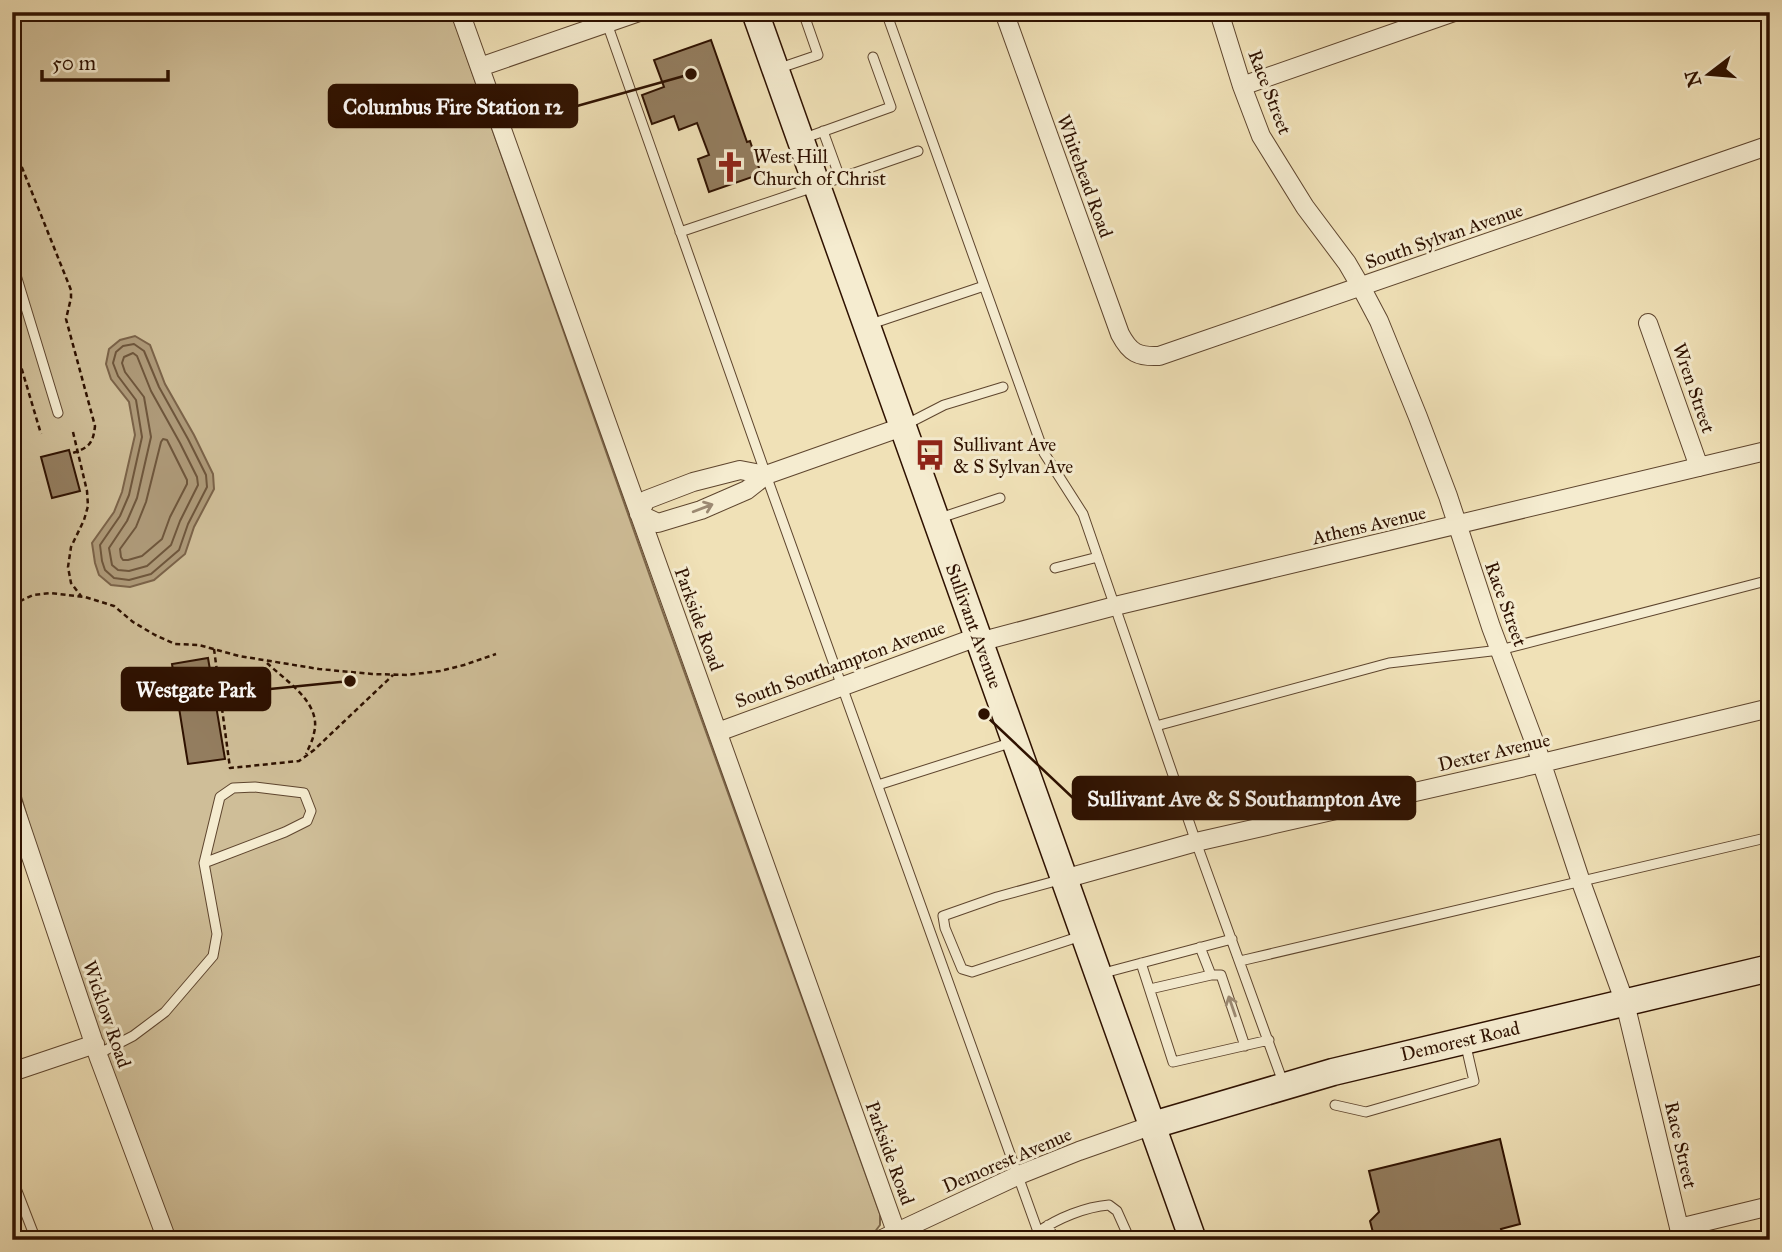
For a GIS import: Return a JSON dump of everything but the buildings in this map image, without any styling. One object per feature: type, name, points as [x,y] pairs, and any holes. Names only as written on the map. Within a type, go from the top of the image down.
[{"type":"main road","name":"Sullivant Avenue","points":[[755,12],[776,70],[812,135],[828,182],[866,325],[1193,1240]]},
{"type":"main road","name":"Demorest Road","points":[[1153,1125],[1333,1072],[1770,968]]},
{"type":"street","name":"Parkside Road","points":[[460,12],[718,732],[892,1237]]},
{"type":"street","points":[[480,67],[605,18],[639,12]]},
{"type":"street","name":"Whitehead Road","points":[[1004,12],[1120,334],[1132,351]]},
{"type":"street","name":"Race Street","points":[[1219,12],[1261,136],[1305,207],[1347,263],[1361,287],[1379,321],[1418,417],[1625,1003],[1681,1234]]},
{"type":"street","points":[[1242,86],[1454,12]]},
{"type":"street","name":"South Sylvan Avenue","points":[[1132,351],[1140,356],[1159,356],[1770,145]]},
{"type":"street","name":"Wren Street","points":[[1648,323],[1699,467]]},
{"type":"street","points":[[766,475],[740,470],[693,482],[646,500],[639,514],[658,523],[701,510],[747,490],[766,475],[902,427]]},
{"type":"street","name":"Athens Avenue","points":[[978,639],[1770,450]]},
{"type":"street","name":"South Southampton Avenue","points":[[718,732],[978,639]]},
{"type":"street","name":"Dexter Avenue","points":[[1064,879],[1196,842],[1770,708]]},
{"type":"street","name":"Wicklow Road","points":[[12,800],[17,830],[167,1240]]},
{"type":"street","points":[[12,1072],[96,1049]]},
{"type":"street","name":"Demorest Avenue","points":[[892,1237],[1019,1175],[1153,1125]]},
{"type":"street","points":[[1681,1234],[1770,1206]]},
{"type":"lane","points":[[776,70],[818,55],[803,12]]},
{"type":"lane","points":[[886,12],[1044,453],[1083,514],[1196,842],[1284,1086]]},
{"type":"lane","points":[[605,18],[1039,1236]]},
{"type":"lane","points":[[812,135],[891,107],[873,57]]},
{"type":"lane","points":[[680,232],[918,151]]},
{"type":"lane","points":[[12,262],[58,413]]},
{"type":"lane","points":[[866,325],[984,286]]},
{"type":"lane","points":[[902,427],[944,405],[1003,387]]},
{"type":"lane","points":[[936,519],[1000,498]]},
{"type":"lane","points":[[1055,568],[1097,556]]},
{"type":"lane","points":[[1156,726],[1389,663],[1500,650],[1770,580]]},
{"type":"lane","points":[[878,785],[1015,741]]},
{"type":"lane","points":[[96,1049],[133,1037],[166,1012],[213,956],[217,934],[204,863],[220,797],[233,788],[255,786],[304,793],[311,811],[307,821],[204,863]]},
{"type":"lane","points":[[1240,961],[1770,837]]},
{"type":"lane","points":[[1064,879],[997,897],[943,916],[945,928],[962,969],[972,972],[1084,936]]},
{"type":"lane","points":[[1098,974],[1231,939]]},
{"type":"lane","points":[[1200,947],[1211,975]]},
{"type":"lane","points":[[1141,963],[1173,1062],[1269,1041]]},
{"type":"lane","points":[[1150,989],[1221,975],[1245,1046]]},
{"type":"lane","points":[[1335,1105],[1366,1112],[1474,1081],[1465,1040]]},
{"type":"lane","points":[[12,1178],[14,1190],[36,1240]]},
{"type":"lane","points":[[1039,1236],[1048,1225],[1094,1206],[1109,1205],[1117,1211],[1130,1240]]},
{"type":"lane","points":[[1048,1225],[1054,1240]]},
{"type":"path","points":[[12,92],[15,98],[14,134],[17,155],[71,290],[65,319],[95,426],[94,438],[87,447],[70,454]]},
{"type":"path","points":[[12,336],[41,434]]},
{"type":"path","points":[[73,432],[88,506],[71,547],[68,567],[71,583],[81,596]]},
{"type":"path","points":[[12,605],[33,595],[50,593],[81,596],[114,606],[144,629],[175,644],[200,645],[265,662],[319,669],[407,675],[440,671],[496,654]]},
{"type":"path","points":[[214,649],[230,768],[299,761],[393,675]]},
{"type":"path","points":[[265,662],[308,701],[316,718],[315,733],[305,757]]},
{"type":"shaded area","points":[[12,12],[451,12],[657,596],[880,1214],[880,1225],[874,1233],[855,1240],[176,1240],[92,1017],[43,871],[12,766]]},
{"type":"water","points":[[135,336],[150,345],[165,384],[213,474],[214,489],[194,527],[185,554],[154,580],[130,587],[111,585],[99,575],[92,543],[114,512],[122,492],[135,435],[129,402],[111,379],[106,364],[109,349],[120,340]]},
{"type":"place","name":"Columbus Fire Station 12","points":[[691,74]]},
{"type":"place","name":"West Hill Church of Christ","points":[[730,167]]},
{"type":"place","name":"Sullivant Ave & S Sylvan Ave","points":[[930,455]]},
{"type":"place","name":"Westgate Park","points":[[350,681]]},
{"type":"place","name":"Sullivant Ave & S Southampton Ave","points":[[984,714]]}]
